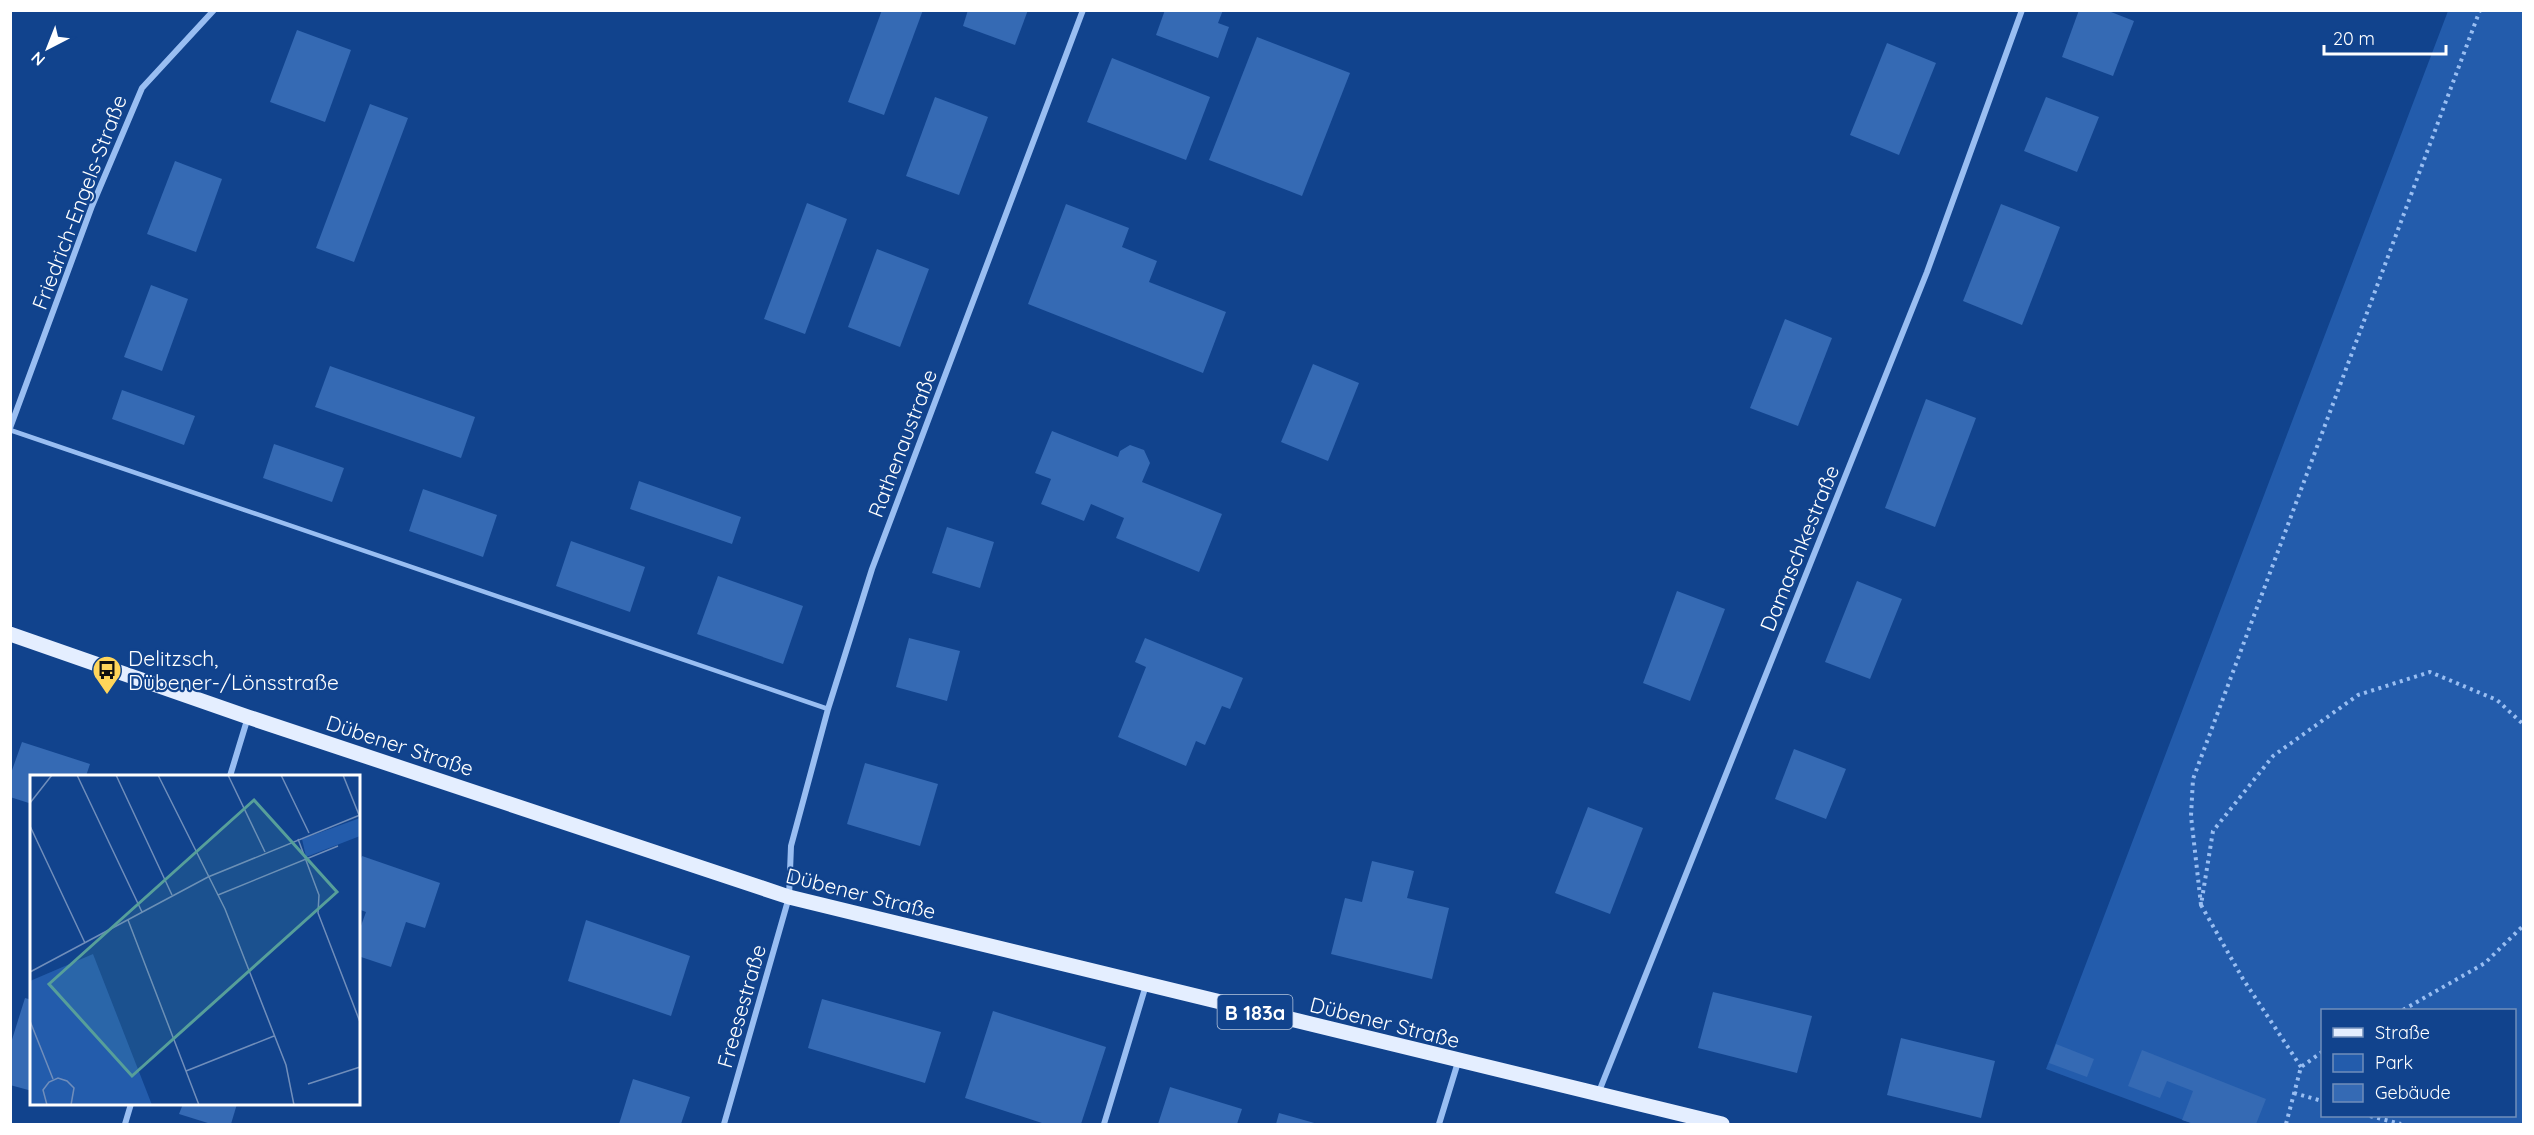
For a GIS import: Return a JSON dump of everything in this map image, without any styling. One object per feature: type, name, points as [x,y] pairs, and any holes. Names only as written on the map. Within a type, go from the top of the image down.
[{"type":"main road","name":"Dübener Straße","points":[[10,634],[248,717],[789,897],[1722,1125]]},
{"type":"street","name":"Friedrich-Engels-Straße","points":[[10,429],[92,206],[142,88],[214,10]]},
{"type":"street","name":"Rathenaustraße","points":[[789,897],[791,846],[828,709],[872,569],[1083,10]]},
{"type":"street","name":"Damaschkestraße","points":[[1598,1094],[1927,272],[2022,10]]},
{"type":"street","points":[[231,775],[248,717]]},
{"type":"street","name":"Freesestraße","points":[[724,1125],[789,897]]},
{"type":"street","points":[[1104,1125],[1146,985]]},
{"type":"street","points":[[1439,1125],[1458,1062]]},
{"type":"street","points":[[125,1125],[131,1105]]},
{"type":"lane","points":[[10,429],[828,709]]},
{"type":"path","points":[[2301,1067],[2243,979],[2201,905],[2191,816],[2193,779],[2480,10]]},
{"type":"path","points":[[2201,905],[2213,831],[2273,756],[2358,695],[2430,672],[2497,700],[2523,725]]},
{"type":"path","points":[[2406,1009],[2485,963],[2523,925]]},
{"type":"path","points":[[2286,1125],[2301,1067],[2321,1053]]},
{"type":"path","points":[[2294,1093],[2321,1101]]},
{"type":"path","points":[[2373,1117],[2401,1125]]},
{"type":"green space","points":[[2448,11],[2523,11],[2523,1124],[2194,1124],[2046,1069]]},
{"type":"building","points":[[882,10],[923,10],[884,115],[848,102]]},
{"type":"building","points":[[968,10],[1028,10],[1015,45],[963,26]]},
{"type":"building","points":[[1165,10],[1223,10],[1218,23],[1229,27],[1218,58],[1156,35]]},
{"type":"building","points":[[2079,10],[2106,10],[2134,21],[2113,76],[2062,57]]},
{"type":"building","points":[[297,30],[351,50],[325,122],[270,102]]},
{"type":"building","points":[[1257,37],[1350,73],[1302,196],[1209,160]]},
{"type":"building","points":[[1887,43],[1936,63],[1899,155],[1850,135]]},
{"type":"building","points":[[1112,58],[1210,97],[1186,160],[1087,122]]},
{"type":"building","points":[[935,97],[988,117],[959,195],[906,176]]},
{"type":"building","points":[[2046,97],[2099,117],[2077,172],[2024,151]]},
{"type":"building","points":[[370,104],[408,118],[354,262],[316,248]]},
{"type":"building","points":[[175,161],[222,179],[196,252],[147,234]]},
{"type":"building","points":[[807,203],[847,219],[805,334],[764,319]]},
{"type":"building","points":[[1066,204],[1129,228],[1122,247],[1157,261],[1149,282],[1226,312],[1203,373],[1028,304]]},
{"type":"building","points":[[2001,204],[2060,227],[2022,325],[1963,301]]},
{"type":"building","points":[[877,249],[929,269],[900,347],[848,327]]},
{"type":"building","points":[[151,285],[188,299],[162,371],[124,357]]},
{"type":"building","points":[[1785,319],[1832,338],[1798,426],[1750,408]]},
{"type":"building","points":[[1313,364],[1359,383],[1328,461],[1281,442]]},
{"type":"building","points":[[330,366],[475,417],[461,458],[315,407]]},
{"type":"building","points":[[122,390],[195,416],[184,445],[112,419]]},
{"type":"building","points":[[1926,399],[1976,418],[1935,527],[1885,508]]},
{"type":"building","points":[[1052,431],[1118,457],[1120,451],[1130,445],[1144,450],[1150,463],[1142,482],[1222,514],[1199,572],[1116,538],[1124,518],[1091,504],[1084,521],[1041,504],[1051,479],[1035,473]]},
{"type":"building","points":[[274,444],[344,468],[332,502],[263,478]]},
{"type":"building","points":[[639,481],[741,517],[732,544],[630,509]]},
{"type":"building","points":[[423,489],[497,515],[483,557],[409,531]]},
{"type":"building","points":[[947,527],[994,542],[980,588],[932,573]]},
{"type":"building","points":[[571,541],[645,567],[630,612],[556,586]]},
{"type":"building","points":[[718,576],[803,606],[783,664],[697,634]]},
{"type":"building","points":[[1857,581],[1902,599],[1870,679],[1825,662]]},
{"type":"building","points":[[1677,591],[1725,609],[1690,701],[1643,683]]},
{"type":"building","points":[[909,638],[960,651],[947,701],[896,687]]},
{"type":"building","points":[[1145,638],[1243,678],[1230,709],[1222,706],[1205,745],[1196,741],[1186,766],[1118,737],[1146,667],[1135,662]]},
{"type":"building","points":[[22,742],[90,764],[86,775],[30,775],[30,803],[10,797],[10,776]]},
{"type":"building","points":[[1794,749],[1846,769],[1826,819],[1775,799]]},
{"type":"building","points":[[865,763],[938,784],[920,846],[847,824]]},
{"type":"building","points":[[1588,807],[1643,828],[1610,914],[1555,893]]},
{"type":"building","points":[[362,856],[440,883],[425,928],[406,922],[391,967],[360,957],[360,928],[366,912],[360,910],[360,860]]},
{"type":"building","points":[[1372,861],[1414,871],[1407,898],[1449,908],[1432,979],[1331,954],[1345,898],[1362,902]]},
{"type":"building","points":[[586,920],[690,956],[671,1016],[568,981]]},
{"type":"building","points":[[1713,992],[1812,1016],[1797,1073],[1698,1048]]},
{"type":"building","points":[[25,998],[30,999],[30,1090],[10,1085],[10,1046]]},
{"type":"building","points":[[822,999],[941,1032],[925,1083],[808,1048]]},
{"type":"building","points":[[993,1011],[1106,1047],[1081,1124],[1045,1124],[965,1098]]},
{"type":"building","points":[[1901,1038],[1995,1061],[1981,1118],[1887,1095]]},
{"type":"building","points":[[2056,1044],[2094,1059],[2087,1077],[2049,1063]]},
{"type":"building","points":[[2142,1050],[2266,1099],[2256,1124],[2194,1124],[2182,1120],[2193,1091],[2167,1081],[2160,1098],[2128,1086]]},
{"type":"building","points":[[633,1079],[690,1097],[681,1124],[619,1124]]},
{"type":"building","points":[[1170,1087],[1242,1109],[1237,1124],[1158,1124]]},
{"type":"building","points":[[183,1105],[237,1105],[231,1124],[211,1124],[179,1114]]},
{"type":"building","points":[[1279,1113],[1318,1124],[1276,1124]]},
{"type":"place","name":"Delitzsch, Dübener-/Lönsstraße","points":[[107,696]]}]
